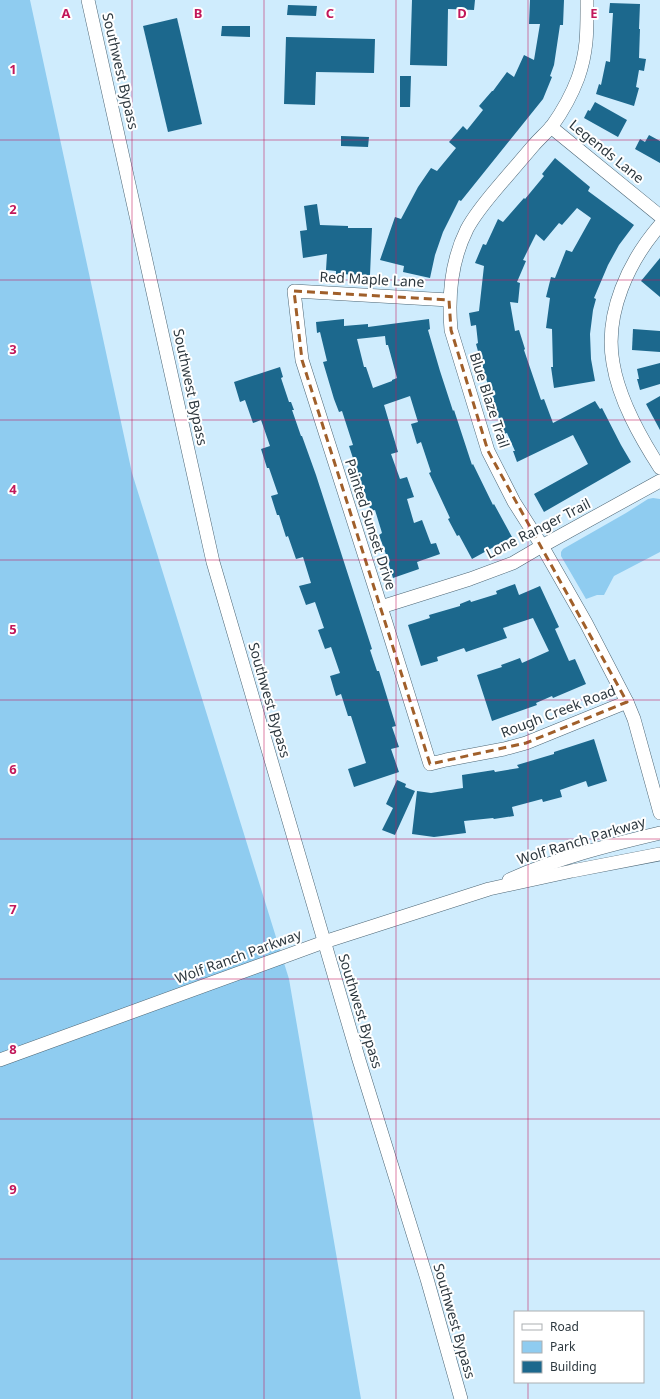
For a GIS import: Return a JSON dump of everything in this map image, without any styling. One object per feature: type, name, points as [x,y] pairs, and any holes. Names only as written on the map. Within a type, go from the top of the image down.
[{"type":"street","name":"Southwest Bypass","points":[[88,0],[212,562],[324,942],[427,1279],[461,1399]]},
{"type":"street","name":"Blue Blaze Trail","points":[[587,0],[588,28],[586,47],[578,79],[551,127],[534,144],[480,209],[467,229],[461,243],[454,269],[449,300],[451,330],[488,451],[514,502],[542,546],[586,623],[627,702],[634,719],[660,813]]},
{"type":"street","name":"Legends Lane","points":[[551,127],[660,216]]},
{"type":"street","points":[[660,225],[646,241],[630,268],[620,291],[614,314],[612,362],[626,406],[646,447],[660,468]]},
{"type":"street","name":"Red Maple Lane","points":[[294,291],[449,300]]},
{"type":"street","name":"Painted Sunset Drive","points":[[294,291],[302,360],[430,764]]},
{"type":"street","name":"Lone Ranger Trail","points":[[381,607],[470,579],[512,563],[660,481]]},
{"type":"street","name":"Rough Creek Road","points":[[430,764],[526,743],[627,702]]},
{"type":"street","name":"Wolf Ranch Parkway","points":[[489,889],[531,870],[613,845],[660,833]]},
{"type":"street","name":"Wolf Ranch Parkway","points":[[0,1060],[324,942],[489,889],[660,854]]},
{"type":"highlighted area","points":[[294,291],[449,300],[451,330],[488,451],[627,702],[526,743],[430,764],[302,360]]},
{"type":"green space","points":[[0,0],[30,0],[132,473],[289,979],[361,1399],[0,1399]]},
{"type":"green space","points":[[648,499],[660,499],[660,552],[614,576],[604,595],[597,595],[586,599],[561,556],[561,552],[563,549]]},
{"type":"building","points":[[412,0],[475,0],[474,10],[448,9],[447,66],[410,65]]},
{"type":"building","points":[[530,0],[564,0],[563,25],[560,25],[554,65],[550,76],[552,77],[543,99],[461,201],[459,200],[443,232],[435,255],[430,278],[403,272],[404,266],[380,260],[395,217],[401,219],[418,187],[431,168],[437,171],[456,148],[449,142],[463,126],[467,130],[483,110],[479,106],[493,91],[507,72],[514,77],[524,55],[534,60],[540,24],[529,24]]},
{"type":"building","points":[[610,3],[640,4],[639,58],[646,59],[644,71],[639,70],[636,87],[639,88],[634,106],[596,94],[599,84],[601,85],[606,61],[610,62],[613,13],[609,13]]},
{"type":"building","points":[[288,5],[317,6],[316,16],[287,15]]},
{"type":"building","points":[[177,18],[202,124],[168,132],[143,26]]},
{"type":"building","points":[[222,26],[250,26],[250,37],[221,36]]},
{"type":"building","points":[[286,37],[375,39],[374,73],[316,72],[315,105],[284,104]]},
{"type":"building","points":[[400,76],[411,76],[410,107],[400,107]]},
{"type":"building","points":[[595,102],[627,120],[618,137],[584,118],[588,110],[590,111]]},
{"type":"building","points":[[649,135],[660,141],[660,163],[635,149],[640,139],[645,142]]},
{"type":"building","points":[[341,136],[369,137],[368,147],[341,146]]},
{"type":"building","points":[[555,158],[590,187],[588,191],[634,225],[619,245],[608,265],[594,298],[596,299],[590,334],[591,359],[595,381],[554,388],[551,367],[553,367],[552,329],[546,328],[550,298],[546,297],[551,277],[555,278],[566,250],[572,252],[591,218],[577,208],[562,225],[559,223],[544,241],[536,234],[523,260],[526,261],[517,282],[520,283],[518,303],[510,302],[515,331],[519,330],[525,349],[524,350],[541,400],[544,399],[553,423],[595,401],[600,409],[602,408],[631,462],[544,512],[534,494],[588,464],[573,435],[517,462],[513,451],[515,451],[507,433],[504,434],[482,366],[476,344],[478,343],[476,325],[471,326],[469,313],[479,311],[484,266],[475,263],[483,244],[486,245],[498,219],[503,222],[524,198],[525,199],[544,176],[542,174]]},
{"type":"building","points":[[317,204],[320,225],[348,226],[348,228],[372,228],[370,275],[336,274],[336,271],[326,270],[327,254],[303,258],[300,231],[307,230],[304,206]]},
{"type":"building","points":[[660,258],[660,297],[641,281]]},
{"type":"building","points":[[344,319],[344,326],[368,324],[368,327],[429,319],[430,329],[428,330],[440,371],[472,465],[473,464],[493,505],[494,504],[512,537],[472,559],[459,535],[457,536],[448,519],[450,518],[429,473],[431,472],[421,442],[417,444],[411,424],[418,422],[410,396],[384,405],[398,452],[391,454],[400,479],[407,477],[414,497],[407,499],[414,523],[422,520],[431,544],[436,543],[440,554],[417,562],[419,569],[393,578],[379,535],[382,533],[375,510],[371,511],[349,446],[353,445],[342,411],[339,412],[334,399],[323,362],[327,361],[320,332],[317,333],[316,322]],"holes":[[[385,336],[386,345],[388,345],[397,378],[373,388],[366,367],[364,367],[357,339]]]},
{"type":"building","points":[[633,329],[660,331],[660,352],[632,350]]},
{"type":"building","points":[[660,363],[660,384],[640,390],[637,379],[639,379],[637,369]]},
{"type":"building","points":[[280,367],[283,377],[281,378],[289,402],[291,402],[294,410],[292,410],[316,475],[372,649],[370,650],[377,671],[379,671],[396,726],[392,727],[399,747],[391,749],[399,772],[354,787],[348,769],[366,763],[351,716],[348,716],[341,694],[336,696],[330,676],[340,673],[331,647],[325,649],[318,630],[324,628],[315,602],[306,605],[299,586],[311,583],[303,557],[296,559],[288,536],[286,537],[279,515],[277,515],[271,496],[278,494],[261,449],[270,446],[261,420],[253,423],[245,400],[240,402],[234,382]]},
{"type":"building","points":[[660,396],[660,430],[646,404]]},
{"type":"building","points":[[515,584],[519,595],[540,586],[559,627],[555,629],[569,661],[575,659],[586,684],[553,698],[552,696],[536,703],[537,705],[492,721],[477,675],[502,667],[501,665],[520,658],[522,663],[549,651],[533,618],[503,628],[507,638],[466,652],[464,648],[437,657],[438,661],[421,666],[408,625],[430,618],[429,615],[460,606],[460,604],[470,600],[471,602],[497,594],[496,591]]},
{"type":"building","points":[[594,739],[607,781],[588,787],[586,781],[560,790],[562,797],[543,802],[542,799],[512,807],[514,816],[464,821],[466,833],[434,837],[412,834],[417,791],[431,793],[463,788],[462,775],[519,768],[517,765],[554,754],[554,752]]},
{"type":"building","points":[[397,780],[406,784],[405,787],[415,791],[395,835],[382,830],[393,808],[386,804]]}]
